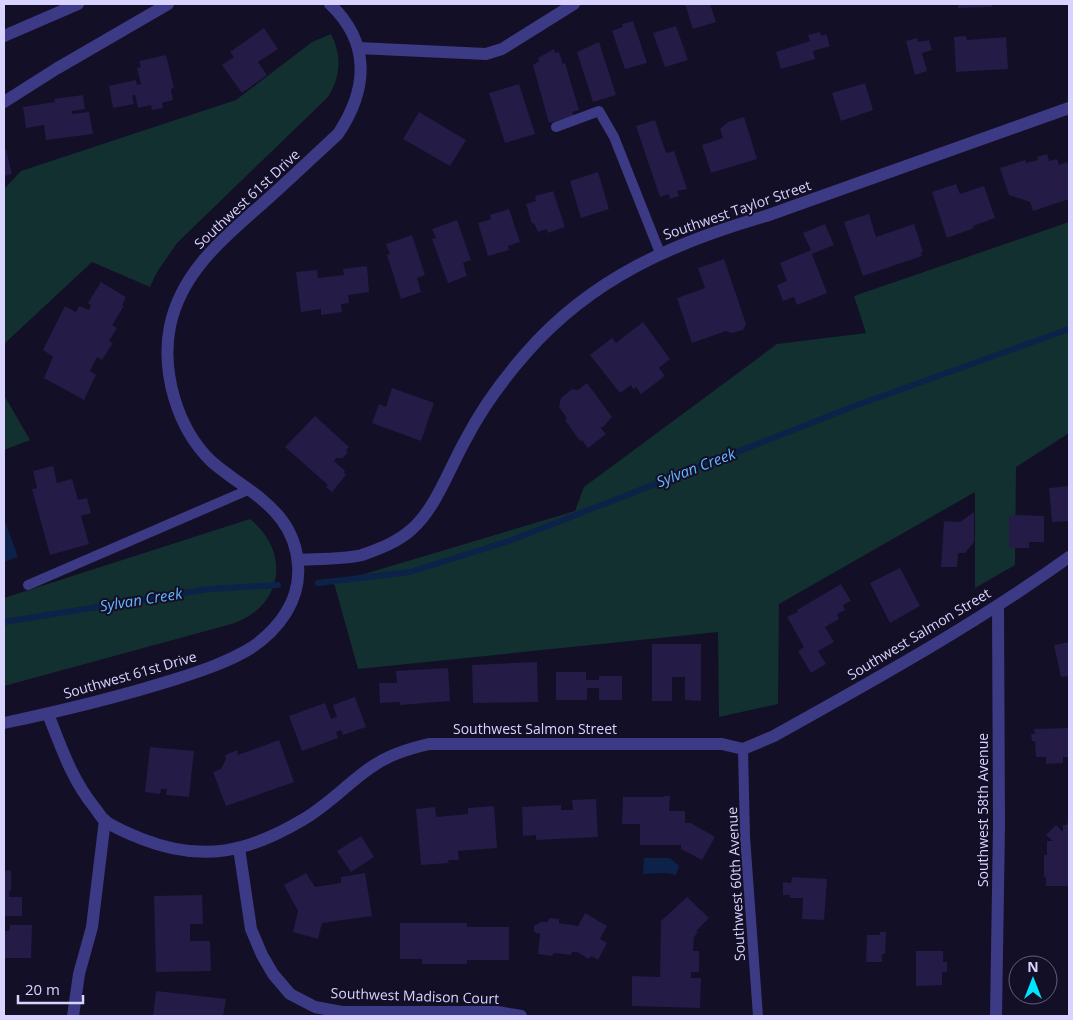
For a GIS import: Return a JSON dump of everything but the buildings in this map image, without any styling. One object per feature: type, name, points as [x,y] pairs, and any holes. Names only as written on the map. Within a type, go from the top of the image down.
[{"type":"street","points":[[4,36],[78,4]]},
{"type":"street","points":[[4,102],[56,69],[168,4]]},
{"type":"street","name":"Southwest 61st Drive","points":[[4,723],[48,714],[146,688],[206,669],[250,648],[266,636],[286,615],[294,599],[298,588],[298,560],[292,540],[280,518],[211,460],[196,443],[179,412],[170,381],[168,359],[170,325],[190,276],[206,256],[239,223],[338,134],[348,119],[359,92],[358,48],[351,30],[342,15],[330,4]]},
{"type":"street","points":[[358,48],[486,54],[502,49],[574,4]]},
{"type":"street","name":"Southwest Taylor Street","points":[[298,560],[360,556],[389,544],[412,529],[428,510],[466,437],[495,393],[527,352],[563,315],[604,284],[660,253],[718,230],[766,216],[1069,108]]},
{"type":"street","name":"Southwest Salmon Street","points":[[48,714],[69,768],[88,800],[105,820],[133,835],[180,851],[203,852],[239,848],[279,834],[306,818],[385,758],[405,750],[430,744],[722,744],[743,749],[774,736],[826,706],[998,605],[1068,560]]},
{"type":"street","name":"Southwest 58th Avenue","points":[[996,1016],[999,826],[998,605]]},
{"type":"street","points":[[74,1016],[79,974],[92,927],[105,820]]},
{"type":"street","name":"Southwest Madison Court","points":[[239,848],[251,929],[262,955],[273,974],[290,994],[315,1006],[342,1012],[497,1012],[521,1016]]},
{"type":"lane","points":[[556,127],[599,111],[614,137],[660,253]]},
{"type":"lane","points":[[28,585],[248,490]]},
{"type":"lane","name":"Southwest 60th Avenue","points":[[743,749],[745,837],[758,1016]]},
{"type":"green space","points":[[331,34],[337,50],[338,74],[328,97],[177,243],[157,272],[150,287],[92,262],[4,344],[4,189],[21,171],[236,100],[312,42]]},
{"type":"green space","points":[[1069,222],[1069,433],[1016,467],[1015,565],[975,588],[975,492],[779,604],[778,704],[719,717],[718,632],[358,669],[334,583],[575,511],[584,487],[777,344],[866,333],[854,296]]},
{"type":"green space","points":[[4,395],[30,440],[4,450]]},
{"type":"green space","points":[[250,519],[263,532],[271,546],[276,561],[276,576],[272,590],[264,603],[251,614],[235,623],[4,686],[4,598]]},
{"type":"water","points":[[4,519],[18,557],[4,562]]},
{"type":"water","points":[[644,858],[670,858],[679,866],[676,875],[665,873],[643,874]]},
{"type":"waterway","name":"Sylvan Creek","points":[[318,583],[410,572],[512,540],[852,407],[1069,329]]},
{"type":"waterway","name":"Sylvan Creek","points":[[4,622],[209,589],[278,585]]}]
